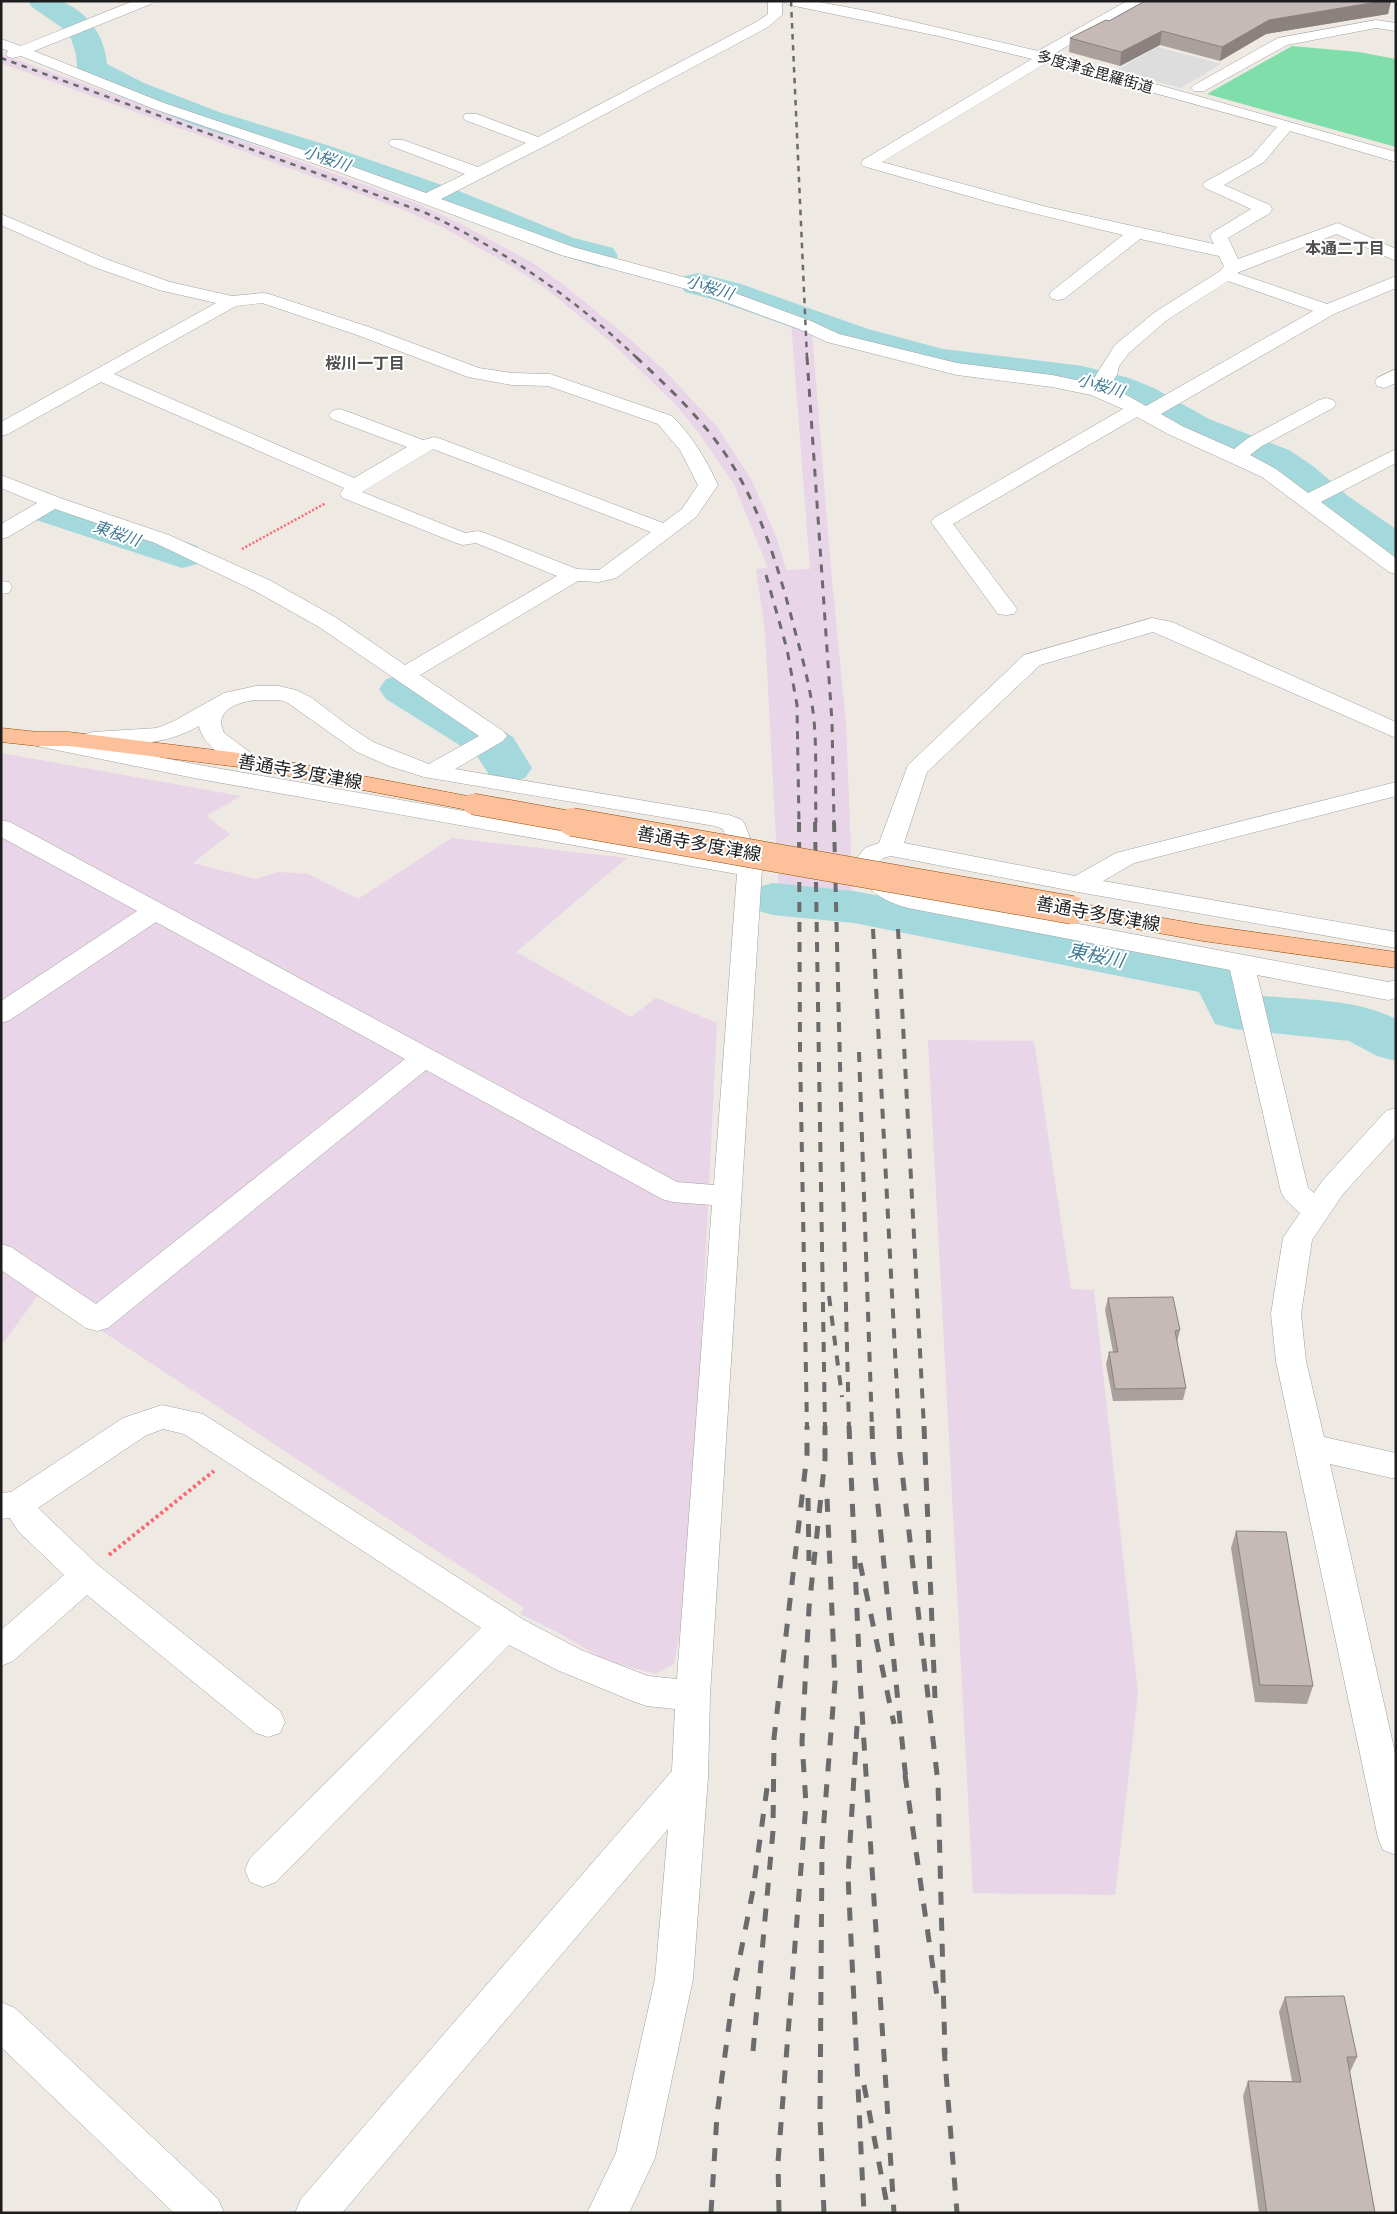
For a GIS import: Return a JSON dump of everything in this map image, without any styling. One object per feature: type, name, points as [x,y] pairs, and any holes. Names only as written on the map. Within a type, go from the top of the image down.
[{"type":"main road","name":"善通寺多度津線","points":[[1,735],[38,739],[69,739],[247,761],[473,804],[1203,934],[1396,960]]},
{"type":"street","points":[[1,59],[146,1]]},
{"type":"street","points":[[436,195],[539,143],[762,24],[775,15],[775,1]]},
{"type":"street","name":"多度津金毘羅街道","points":[[790,1],[808,3],[1042,57],[1396,157]]},
{"type":"street","points":[[1138,1],[1042,57],[869,163],[917,178],[1136,233],[1228,265],[1328,310]]},
{"type":"street","points":[[1199,88],[1283,40],[1376,24],[1396,27]]},
{"type":"street","points":[[1,43],[23,50],[160,106],[436,195],[567,252],[707,289],[805,325],[833,338],[934,365],[1052,381],[1100,385],[1116,397],[1150,409],[1175,430],[1244,450],[1269,473],[1316,496],[1396,568]]},
{"type":"street","points":[[471,117],[539,143]]},
{"type":"street","points":[[1228,265],[1219,236],[1264,208],[1211,185],[1258,159],[1287,125]]},
{"type":"street","points":[[397,143],[478,173]]},
{"type":"street","points":[[1,219],[100,263],[165,286],[232,301],[263,298],[363,331],[475,373],[512,380],[550,380],[665,420],[678,432],[696,456],[708,485],[689,513],[610,574],[599,576],[574,575],[478,537],[463,539],[100,375]]},
{"type":"street","points":[[1100,385],[1122,349],[1161,316],[1228,265],[1338,228],[1396,256]]},
{"type":"street","points":[[1058,295],[1136,233]]},
{"type":"street","points":[[1006,610],[941,522],[1328,310],[1396,280]]},
{"type":"street","points":[[1,430],[232,301]]},
{"type":"street","points":[[1244,450],[1326,404]]},
{"type":"street","points":[[339,415],[422,446]]},
{"type":"street","points":[[352,490],[422,446],[434,443],[666,531]]},
{"type":"street","points":[[1316,496],[1396,455]]},
{"type":"street","points":[[1,481],[53,502],[162,539],[263,586],[326,622],[495,736],[432,772]]},
{"type":"street","points":[[1,533],[53,502]]},
{"type":"street","points":[[404,675],[574,575]]},
{"type":"street","points":[[890,848],[916,770],[1032,660],[1152,625],[1164,627],[1396,731]]},
{"type":"street","points":[[69,739],[135,738],[160,734],[181,727],[219,704],[239,695],[266,692],[287,695],[311,706],[345,735],[389,760],[432,772],[720,820],[733,825],[750,869],[690,1777],[674,1979],[635,2158],[607,2213]]},
{"type":"street","points":[[219,704],[210,718],[211,732],[222,743],[247,761]]},
{"type":"street","points":[[38,739],[198,772],[750,869]]},
{"type":"street","points":[[1078,884],[1125,858],[1396,789]]},
{"type":"street","points":[[1,826],[672,1192],[727,1196]]},
{"type":"street","points":[[1396,940],[1078,884],[890,848],[874,852],[865,863],[869,876],[879,887],[895,896],[918,902],[1388,991],[1396,990]]},
{"type":"street","points":[[1,1014],[155,911]]},
{"type":"street","points":[[1242,964],[1296,1192],[1316,1212]]},
{"type":"street","points":[[1,1255],[97,1320],[425,1057]]},
{"type":"street","points":[[1396,1118],[1333,1187],[1298,1238],[1286,1314],[1291,1361],[1396,1838]]},
{"type":"street","points":[[268,1722],[86,1575],[10,1505],[134,1427],[162,1417],[192,1424],[505,1626],[569,1660],[647,1691],[694,1694]]},
{"type":"street","points":[[1310,1446],[1396,1466]]},
{"type":"street","points":[[1,1651],[86,1575]]},
{"type":"street","points":[[263,1870],[505,1626]]},
{"type":"street","points":[[315,2213],[690,1777]]},
{"type":"street","points":[[1,2021],[204,2213]]},
{"type":"path","points":[[215,563],[352,490]]},
{"type":"path","points":[[86,1575],[156,1516],[239,1454]]},
{"type":"shaded area","points":[[1158,47],[1221,64],[1181,88],[1117,70]]},
{"type":"shaded area","points":[[1,54],[418,204],[459,223],[531,262],[564,285],[631,340],[665,371],[718,428],[752,481],[777,539],[786,570],[810,569],[791,321],[792,313],[811,320],[831,570],[846,723],[853,904],[779,896],[765,631],[756,569],[768,568],[734,484],[698,432],[675,404],[613,344],[548,290],[515,268],[444,228],[404,210],[1,63]]},
{"type":"shaded area","points":[[1,753],[241,796],[206,816],[230,834],[193,863],[255,879],[279,872],[308,874],[358,899],[452,838],[627,858],[516,952],[631,1017],[656,998],[717,1023],[690,1574],[674,1664],[656,1674],[607,1661],[557,1632],[520,1614],[524,1608],[41,1291],[1,1346]]},
{"type":"shaded area","points":[[928,1040],[1034,1041],[1071,1289],[1094,1290],[1138,1693],[1115,1895],[973,1893]]},
{"type":"green space","points":[[1292,46],[1359,52],[1396,59],[1396,147],[1207,94]]},
{"type":"building","points":[[1145,1],[1383,1],[1269,20],[1222,47],[1162,31],[1121,52],[1070,38],[1106,20],[1109,21]]},
{"type":"building","points":[[1173,1297],[1180,1330],[1175,1331],[1186,1388],[1115,1389],[1109,1352],[1118,1352],[1108,1298]]},
{"type":"building","points":[[1236,1531],[1286,1532],[1313,1686],[1260,1685]]},
{"type":"building","points":[[1344,1996],[1357,2057],[1347,2057],[1375,2213],[1267,2213],[1248,2081],[1301,2082],[1285,1997]]},
{"type":"waterway","name":"小桜川","points":[[42,1],[71,21],[84,34],[91,54],[92,67],[133,90],[208,119],[318,153],[447,198],[562,245],[600,256]]},
{"type":"waterway","name":"小桜川","points":[[698,284],[728,292],[855,337],[942,360],[1083,378],[1115,386],[1140,396],[1195,427],[1275,459],[1299,475],[1333,505],[1396,549]]},
{"type":"waterway","name":"東桜川","points":[[51,511],[182,555]]},
{"type":"waterway","name":"東桜川","points":[[402,689],[496,747],[508,768]]},
{"type":"waterway","name":"東桜川","points":[[773,899],[854,907],[1219,979],[1234,1011],[1361,1024],[1396,1043]]},
{"type":"railway","points":[[791,1],[807,358]]},
{"type":"railway","points":[[1,58],[426,213],[456,228],[538,277],[588,315],[637,358]]},
{"type":"railway","points":[[636,357],[671,390],[724,452],[737,472],[767,538],[789,608],[811,698],[814,720],[816,823]]},
{"type":"railway","points":[[807,357],[832,722],[834,823]]},
{"type":"railway","points":[[766,575],[787,649],[797,705],[799,823]]},
{"type":"railway","points":[[799,822],[800,1050],[807,1428]]},
{"type":"railway","points":[[815,822],[825,1428]]},
{"type":"railway","points":[[834,822],[849,1428]]},
{"type":"railway","points":[[873,929],[899,1428]]},
{"type":"railway","points":[[898,929],[924,1428]]},
{"type":"railway","points":[[859,1052],[872,1428]]},
{"type":"railway","points":[[829,1296],[842,1397]]},
{"type":"railway","points":[[849,1426],[860,1680],[894,2213]]},
{"type":"railway","points":[[872,1426],[873,1457],[906,1780]]},
{"type":"railway","points":[[899,1426],[900,1454],[938,1783],[945,2055]]},
{"type":"railway","points":[[924,1426],[935,1698]]},
{"type":"railway","points":[[753,2051],[773,1831],[774,1738],[807,1454],[807,1428]]},
{"type":"railway","points":[[779,2213],[778,2162],[806,1804],[802,1742],[809,1608],[825,1459],[825,1428]]},
{"type":"railway","points":[[824,2213],[820,2117],[822,1845],[835,1682],[827,1497]]},
{"type":"railway","points":[[808,1498],[809,1561]]},
{"type":"railway","points":[[860,1563],[894,1724]]},
{"type":"railway","points":[[857,1726],[848,1876],[864,2213]]},
{"type":"railway","points":[[905,1775],[938,2003]]},
{"type":"railway","points":[[711,2213],[717,2115],[734,1987],[753,1890],[767,1788]]},
{"type":"railway","points":[[944,2048],[957,2213]]},
{"type":"railway","points":[[864,2085],[888,2210]]},
{"type":"district","name":"本通二丁目","points":[[1345,248]]},
{"type":"district","name":"桜川一丁目","points":[[365,363]]}]
